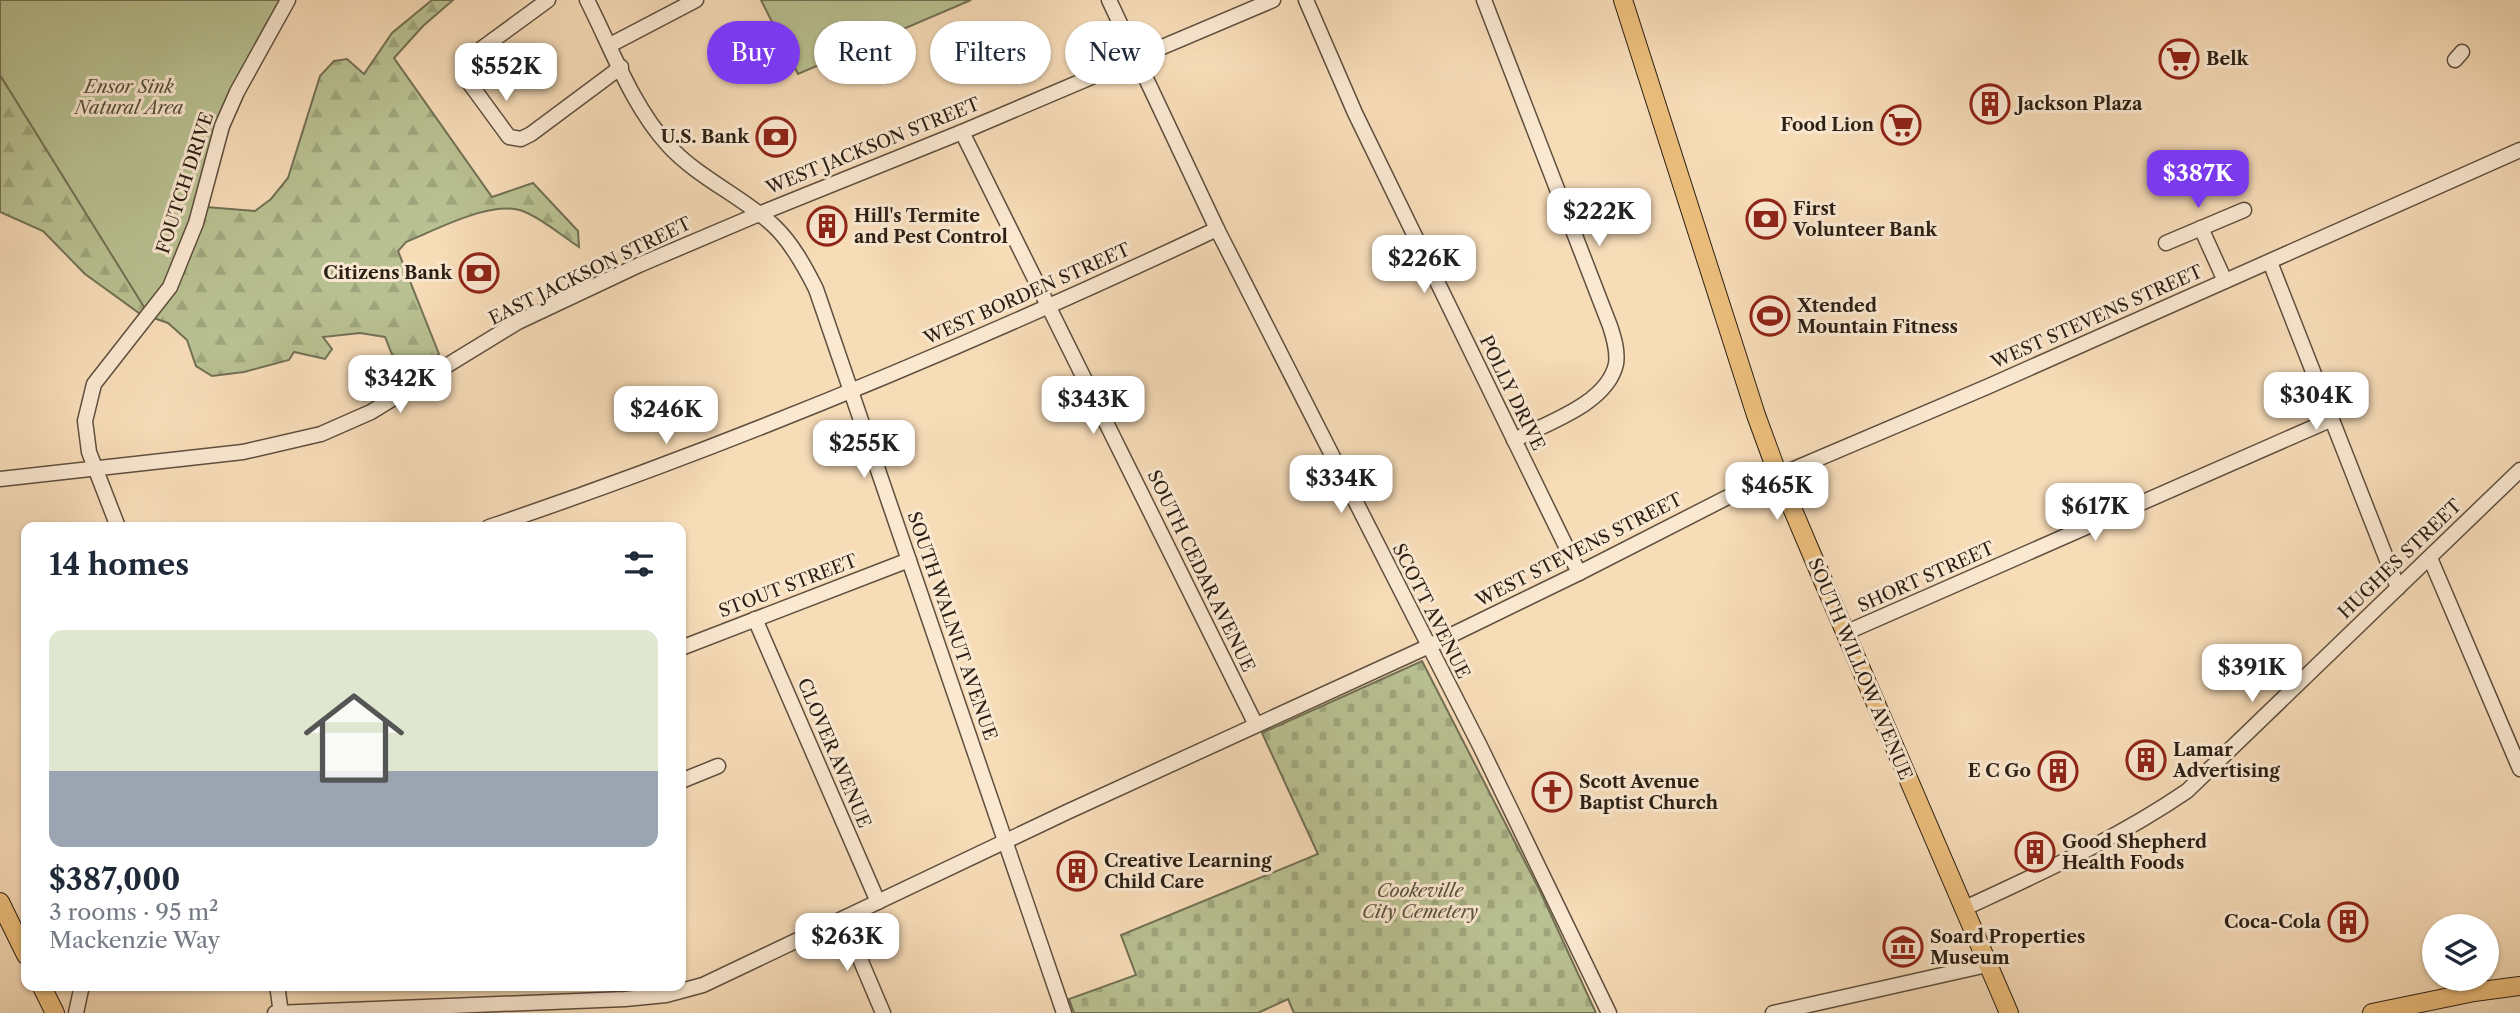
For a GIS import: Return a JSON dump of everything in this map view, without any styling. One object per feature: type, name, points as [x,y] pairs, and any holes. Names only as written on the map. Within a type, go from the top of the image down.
[{"type":"main road","name":"SOUTH WILLOW AVENUE","points":[[1623,0],[1756,415],[1845,633],[2009,1013]]},
{"type":"main road","points":[[0,902],[21,945]]},
{"type":"main road","points":[[2372,1013],[2474,992],[2520,986]]},
{"type":"main road","points":[[44,991],[55,1013]]},
{"type":"street","name":"FOUTCH DRIVE","points":[[116,522],[89,452],[85,421],[94,384],[170,287],[196,223],[222,126],[237,92],[288,0]]},
{"type":"street","points":[[548,0],[466,60],[464,71],[468,81],[509,137],[520,139],[531,134],[621,67]]},
{"type":"street","name":"SOUTH WALNUT AVENUE","points":[[587,0],[638,103],[668,145],[685,161],[776,227],[807,270],[829,323],[1064,1013]]},
{"type":"street","points":[[610,45],[696,0]]},
{"type":"street","name":"SCOTT AVENUE","points":[[1109,0],[1119,21]]},
{"type":"street","name":"WEST JACKSON STREET","points":[[1165,44],[1273,0]]},
{"type":"street","name":"POLLY DRIVE","points":[[1306,0],[1355,113],[1579,573]]},
{"type":"street","points":[[1484,0],[1616,346],[1616,363],[1608,383],[1599,393],[1586,404],[1514,440]]},
{"type":"street","name":"WEST JACKSON STREET","points":[[759,214],[962,132],[1072,84]]},
{"type":"street","name":"SCOTT AVENUE","points":[[1149,84],[1217,229],[1526,840],[1609,1013]]},
{"type":"street","name":"SOUTH CEDAR AVENUE","points":[[962,132],[1256,725]]},
{"type":"street","name":"WEST STEVENS STREET","points":[[686,987],[703,985],[1005,841],[1427,647],[1726,498],[2270,262],[2520,150]]},
{"type":"street","points":[[2166,243],[2244,210]]},
{"type":"street","name":"EAST JACKSON STREET","points":[[0,479],[243,452],[321,434],[371,412],[519,322],[639,265],[759,214]]},
{"type":"street","points":[[2201,228],[2225,281]]},
{"type":"street","name":"WEST BORDEN STREET","points":[[503,522],[648,471],[852,392],[1048,307],[1217,229]]},
{"type":"street","points":[[2270,262],[2398,588]]},
{"type":"street","name":"SHORT STREET","points":[[1845,633],[2330,420]]},
{"type":"street","name":"HUGHES STREET","points":[[1963,909],[2113,838],[2187,791],[2520,470]]},
{"type":"street","points":[[2430,558],[2520,769]]},
{"type":"street","name":"STOUT STREET","points":[[686,646],[909,560]]},
{"type":"street","name":"CLOVER AVENUE","points":[[755,619],[878,902]]},
{"type":"street","points":[[686,779],[718,766]]},
{"type":"street","points":[[844,919],[883,1013]]},
{"type":"street","points":[[1773,1013],[1987,965]]},
{"type":"street","points":[[76,1013],[81,991]]},
{"type":"street","points":[[277,991],[279,1013]]},
{"type":"street","name":"WEST STEVENS STREET","points":[[279,1013],[647,991]]},
{"type":"green space","points":[[0,0],[206,207],[255,211],[271,199],[288,178],[320,76],[334,61],[347,59],[364,74],[392,33],[432,0],[453,0],[423,26],[394,58],[492,197],[533,183],[578,231],[579,247],[525,212],[498,209],[465,217],[406,242],[398,251],[439,354],[394,381],[393,357],[385,337],[360,333],[323,337],[332,349],[325,359],[294,352],[289,360],[244,372],[212,376],[196,366],[187,340],[168,323],[139,313],[85,274],[43,231],[0,212]]},
{"type":"green space","name":"Ensor Sink Natural Area","points":[[0,0],[291,0],[222,126],[196,223],[149,315],[0,75]]},
{"type":"green space","points":[[761,0],[971,0],[916,24],[916,21],[814,21],[814,67],[800,73],[800,21],[772,21]]},
{"type":"green space","name":"Cookeville City Cemetery","points":[[1422,661],[1540,891],[1596,1013],[1294,1013],[1288,999],[1258,1013],[1074,1013],[1069,999],[1136,975],[1121,935],[1318,854],[1262,733]]},
{"type":"place","name":"Belk","points":[[2179,59]]},
{"type":"place","name":"Jackson Plaza","points":[[1990,104]]},
{"type":"place","name":"Food Lion","points":[[1901,125]]},
{"type":"place","name":"U.S. Bank","points":[[776,137]]},
{"type":"place","name":"First Volunteer Bank","points":[[1766,219]]},
{"type":"place","name":"Hill's Termite and Pest Control","points":[[827,226]]},
{"type":"place","name":"Citizens Bank","points":[[479,273]]},
{"type":"place","name":"Xtended Mountain Fitness","points":[[1770,316]]},
{"type":"place","name":"Lamar Advertising","points":[[2146,760]]},
{"type":"place","name":"E C Go","points":[[2058,771]]},
{"type":"place","name":"Scott Avenue Baptist Church","points":[[1552,792]]},
{"type":"place","name":"Good Shepherd Health Foods","points":[[2035,852]]},
{"type":"place","name":"Creative Learning Child Care","points":[[1077,871]]},
{"type":"place","name":"Coca-Cola","points":[[2348,922]]},
{"type":"place","name":"Soard Properties Museum","points":[[1903,947]]}]
